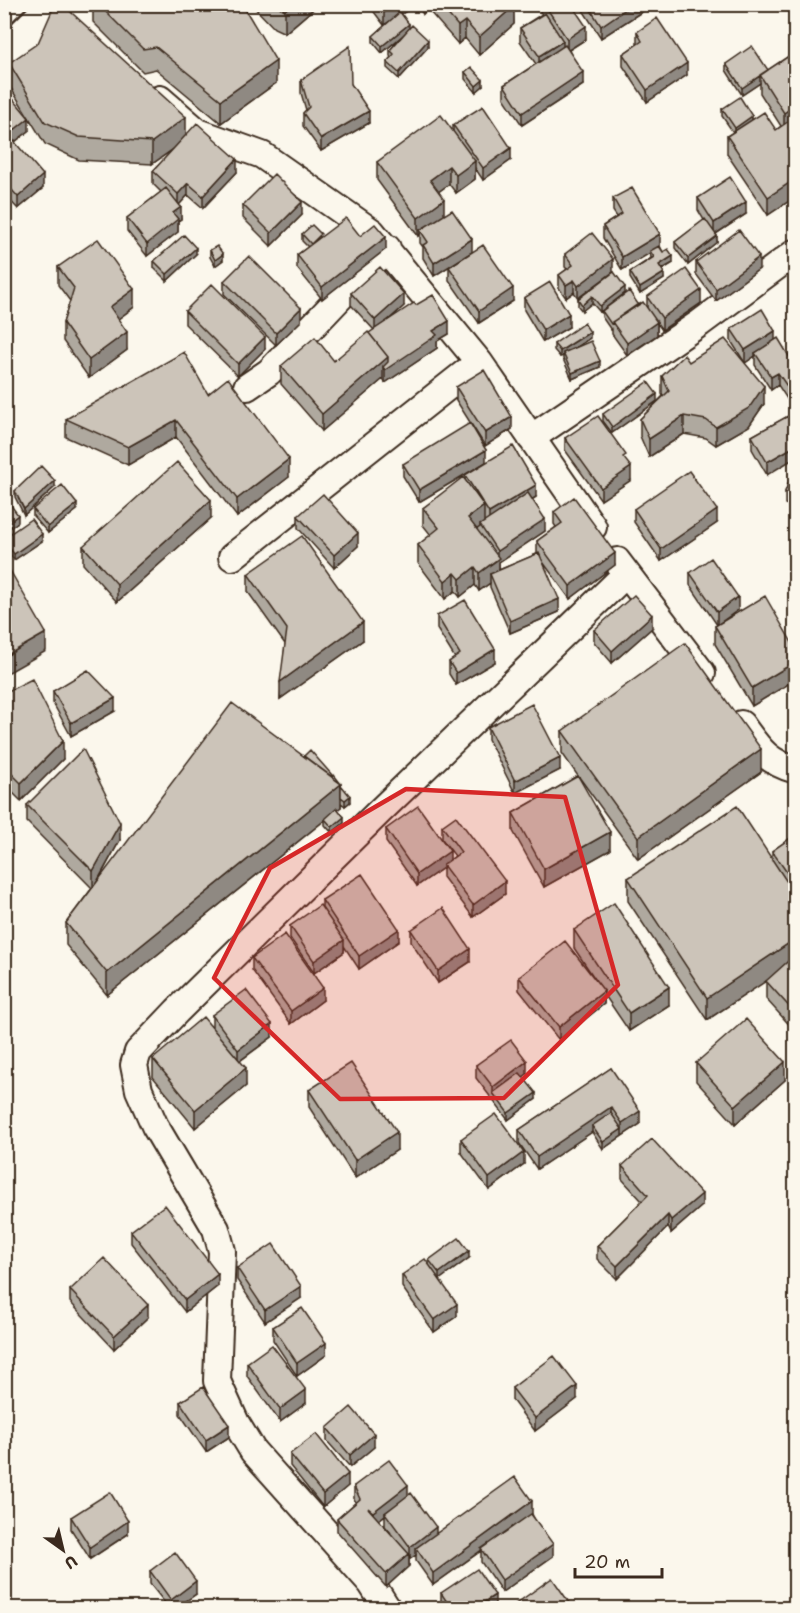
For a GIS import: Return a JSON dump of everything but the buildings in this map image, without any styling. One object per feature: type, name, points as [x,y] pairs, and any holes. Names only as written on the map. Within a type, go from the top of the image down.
[{"type":"street","points":[[4,55],[60,11]]},
{"type":"street","points":[[144,85],[198,132],[262,155],[360,223],[387,248],[479,362],[626,574],[760,749],[774,763],[795,770]]},
{"type":"street","points":[[246,387],[269,372],[387,248]]},
{"type":"street","points":[[531,438],[700,323],[795,252]]},
{"type":"street","points":[[232,557],[479,362]]},
{"type":"street","points":[[387,1608],[371,1583],[253,1451],[236,1423],[217,1381],[222,1251],[216,1229],[155,1126],[139,1090],[134,1065],[138,1052],[177,1011],[626,574]]},
{"type":"highlighted area","points":[[406,789],[565,797],[618,985],[504,1098],[340,1099],[214,978],[270,868]]}]
